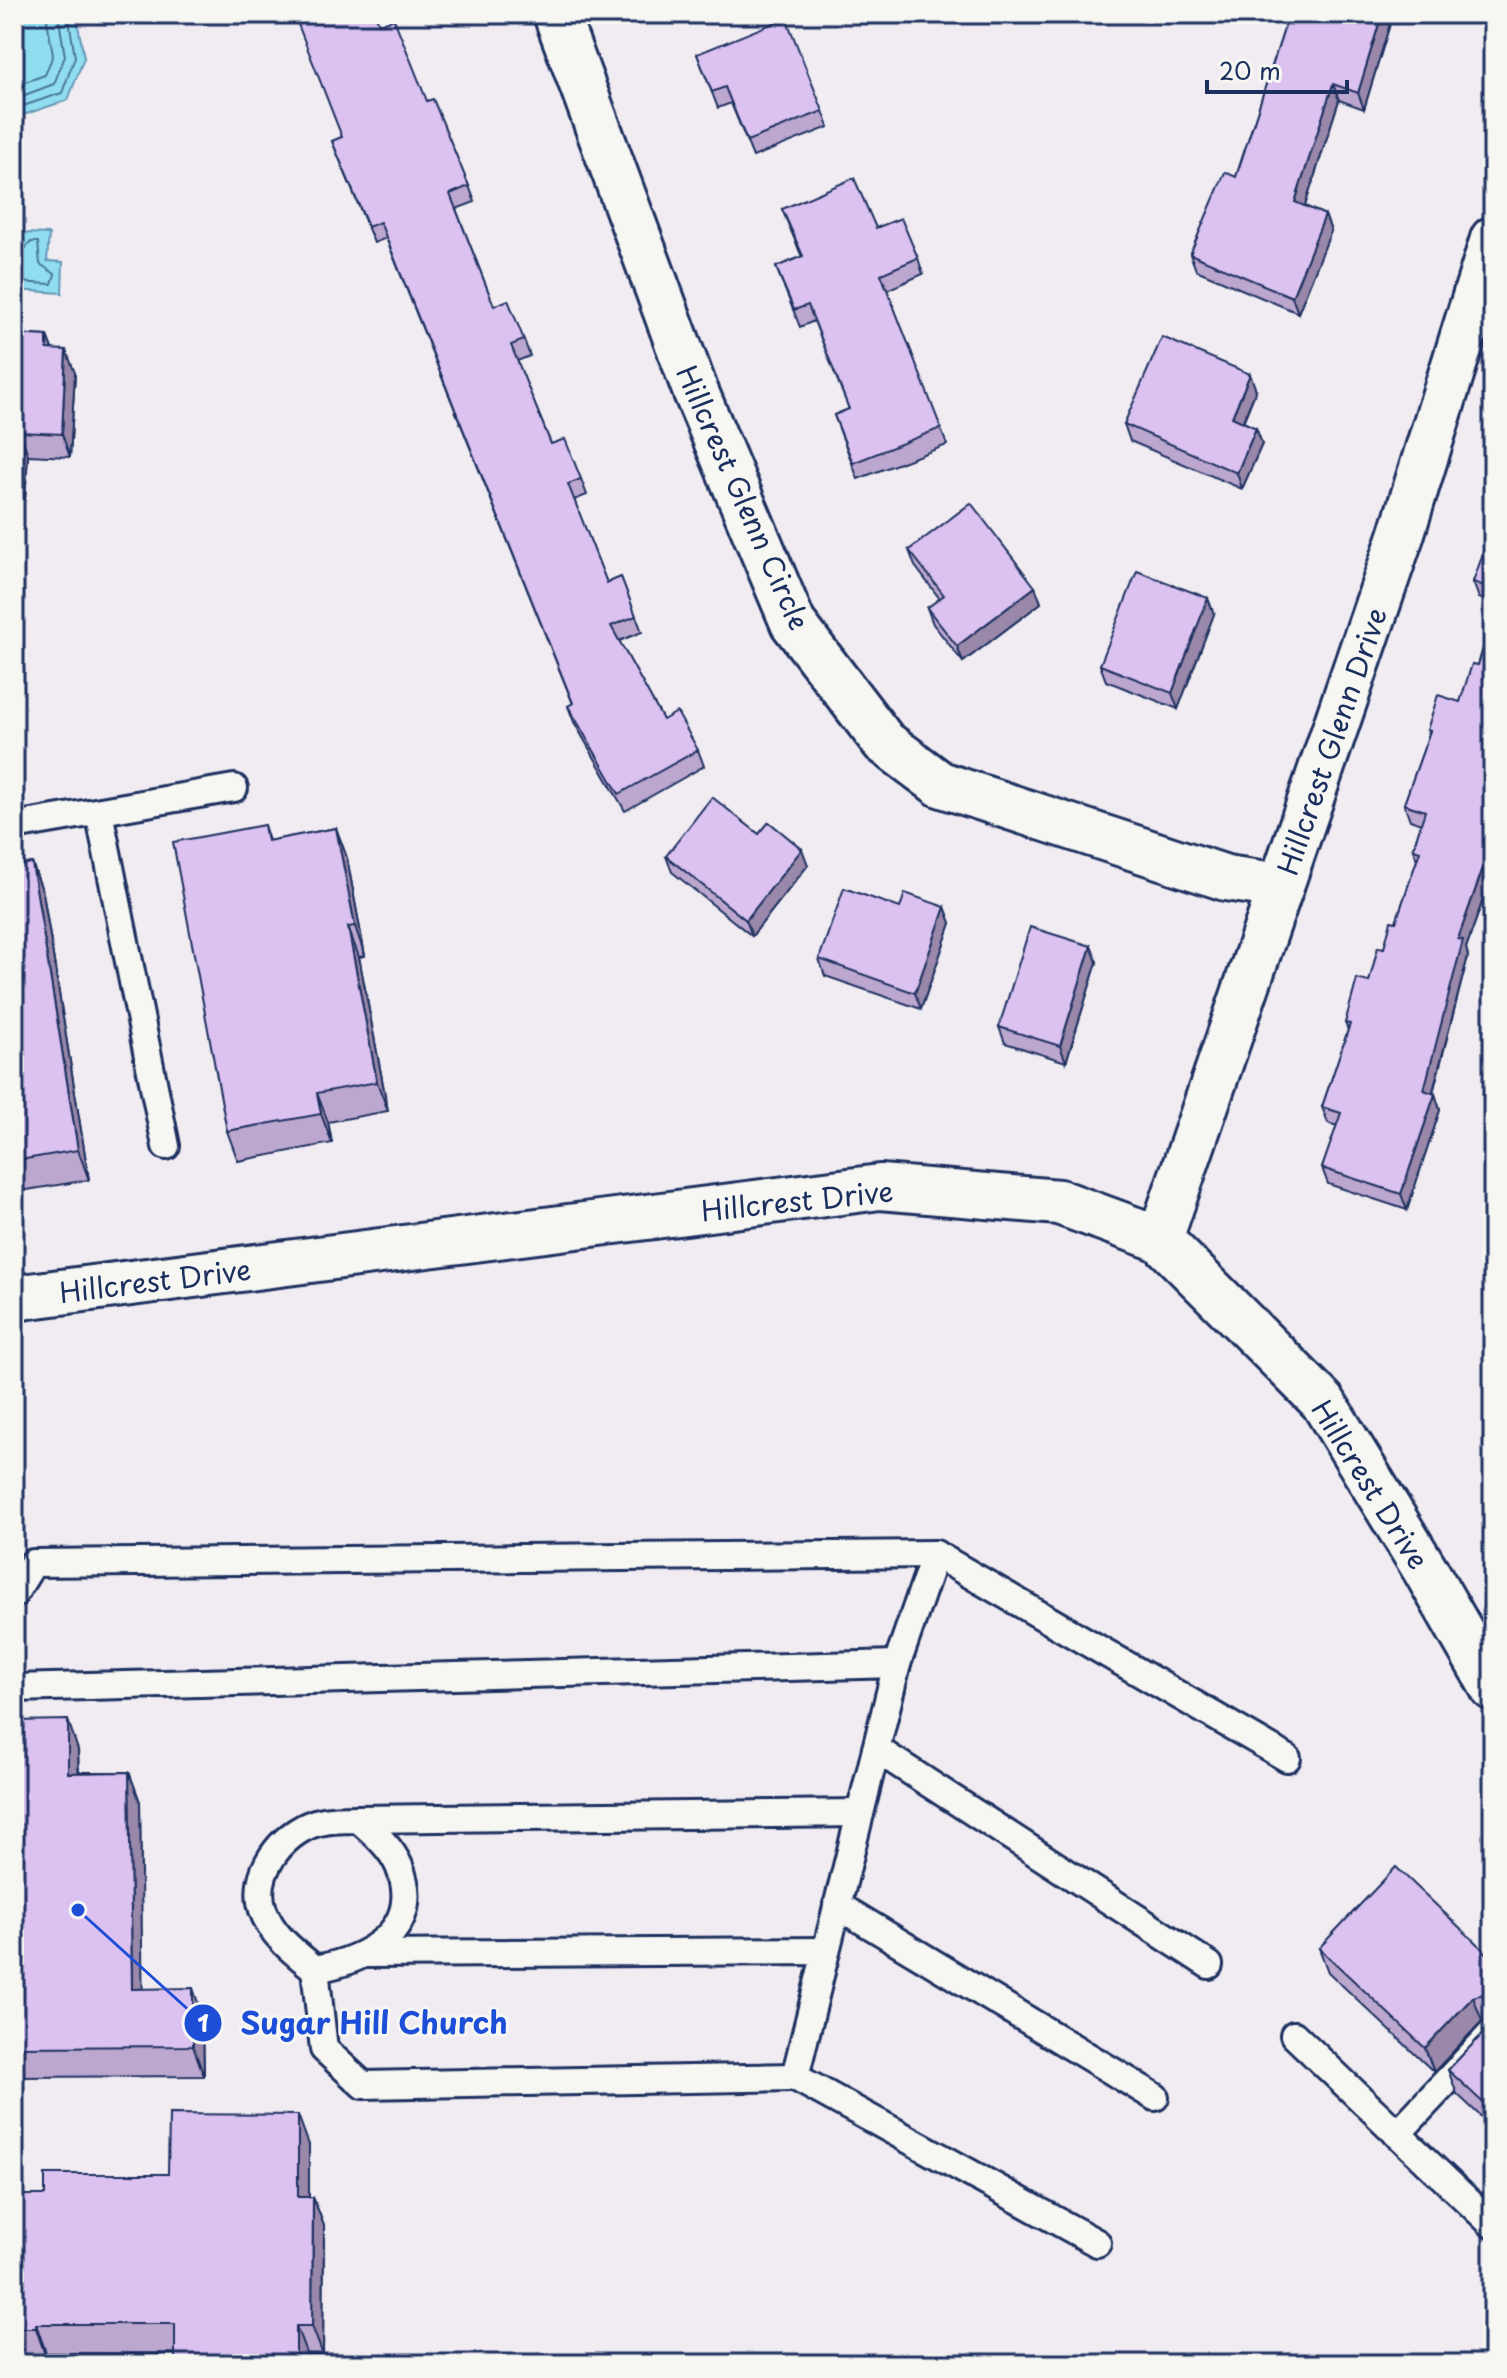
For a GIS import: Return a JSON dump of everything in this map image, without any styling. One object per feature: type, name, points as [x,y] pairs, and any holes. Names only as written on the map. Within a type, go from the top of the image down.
[{"type":"street","name":"Hillcrest Glenn Circle","points":[[556,14],[695,390],[793,623],[884,742],[940,784],[1226,878],[1281,886]]},
{"type":"street","name":"Hillcrest Glenn Drive","points":[[1160,1239],[1401,536],[1493,239]]},
{"type":"street","name":"Hillcrest Drive","points":[[14,1298],[880,1187],[1059,1202],[1160,1239],[1323,1402],[1493,1688]]},
{"type":"lane","points":[[14,826],[234,788]]},
{"type":"lane","points":[[99,812],[166,1146]]},
{"type":"lane","points":[[795,2077],[897,1664],[935,1554]]},
{"type":"lane","points":[[14,1594],[33,1563],[935,1554],[1287,1758]]},
{"type":"lane","points":[[14,1688],[897,1664]]},
{"type":"lane","points":[[876,1749],[1209,1965]]},
{"type":"lane","points":[[860,1813],[333,1819],[311,1824],[286,1841],[265,1865],[259,1883],[262,1909],[274,1932],[315,1969],[324,2049],[363,2085],[795,2077],[1097,2243]]},
{"type":"lane","points":[[315,1969],[340,1965],[364,1954],[395,1930],[407,1902],[399,1866],[381,1840],[358,1819]]},
{"type":"lane","points":[[837,1905],[1155,2097]]},
{"type":"lane","points":[[364,1954],[826,1951]]},
{"type":"lane","points":[[1397,2134],[1493,2032]]},
{"type":"lane","points":[[1294,2035],[1493,2225]]},
{"type":"water","points":[[14,14],[76,14],[84,58],[68,100],[14,118]]},
{"type":"water","points":[[22,233],[49,234],[47,261],[63,262],[62,293],[14,290],[14,244],[21,244]]},
{"type":"building","points":[[294,14],[375,14],[379,24],[394,19],[427,101],[433,99],[469,186],[450,194],[494,306],[508,300],[524,340],[511,345],[551,444],[565,439],[581,479],[568,484],[607,583],[621,577],[636,616],[611,626],[663,720],[677,712],[698,750],[619,794],[568,706],[573,703],[380,222],[368,227],[332,141],[342,137]]},
{"type":"building","points":[[1289,14],[1382,14],[1358,93],[1333,84],[1295,202],[1325,215],[1292,297],[1190,254],[1225,172],[1236,177]]},
{"type":"building","points":[[786,18],[823,111],[747,141],[725,87],[712,92],[697,54]]},
{"type":"building","points":[[854,178],[876,228],[901,218],[918,258],[881,274],[941,428],[853,463],[834,415],[849,409],[808,305],[794,310],[776,267],[803,256],[782,209]]},
{"type":"building","points":[[14,334],[47,336],[47,349],[66,350],[62,434],[20,432],[17,476],[14,476]]},
{"type":"building","points":[[1162,337],[1250,374],[1232,417],[1256,428],[1237,473],[1124,424]]},
{"type":"building","points":[[971,503],[1035,587],[957,646],[927,608],[944,595],[909,550]]},
{"type":"building","points":[[1490,534],[1493,535],[1493,589],[1473,582]]},
{"type":"building","points":[[1137,571],[1208,598],[1172,693],[1100,665]]},
{"type":"building","points":[[1493,616],[1493,839],[1458,939],[1463,940],[1424,1090],[1435,1094],[1401,1194],[1322,1168],[1341,1113],[1322,1107],[1350,1024],[1345,1023],[1357,979],[1369,982],[1378,947],[1384,948],[1391,921],[1396,922],[1420,851],[1413,849],[1425,811],[1404,804],[1430,731],[1427,730],[1438,695],[1460,702],[1472,664],[1478,665]]},
{"type":"building","points":[[712,797],[759,834],[769,822],[802,849],[746,920],[666,856]]},
{"type":"building","points":[[264,825],[267,841],[336,828],[355,926],[348,927],[377,1082],[317,1093],[321,1114],[227,1131],[173,842]]},
{"type":"building","points":[[32,863],[78,1150],[14,1161],[14,866]]},
{"type":"building","points":[[844,888],[900,908],[905,893],[945,907],[915,993],[819,959]]},
{"type":"building","points":[[1030,927],[1091,946],[1060,1046],[999,1027]]},
{"type":"building","points":[[68,1720],[68,1773],[129,1772],[132,1989],[193,1988],[193,2046],[14,2047],[14,1721]]},
{"type":"building","points":[[1396,1867],[1493,1959],[1493,1996],[1487,1993],[1473,1997],[1425,2048],[1319,1948]]},
{"type":"building","points":[[1493,2023],[1493,2112],[1448,2070]]},
{"type":"building","points":[[169,2114],[298,2115],[298,2197],[313,2197],[312,2326],[296,2326],[296,2364],[175,2364],[175,2324],[36,2324],[36,2328],[14,2328],[14,2195],[45,2195],[45,2174],[168,2174]]},
{"type":"place","name":"Sugar Hill Church","points":[[78,1910]]}]
